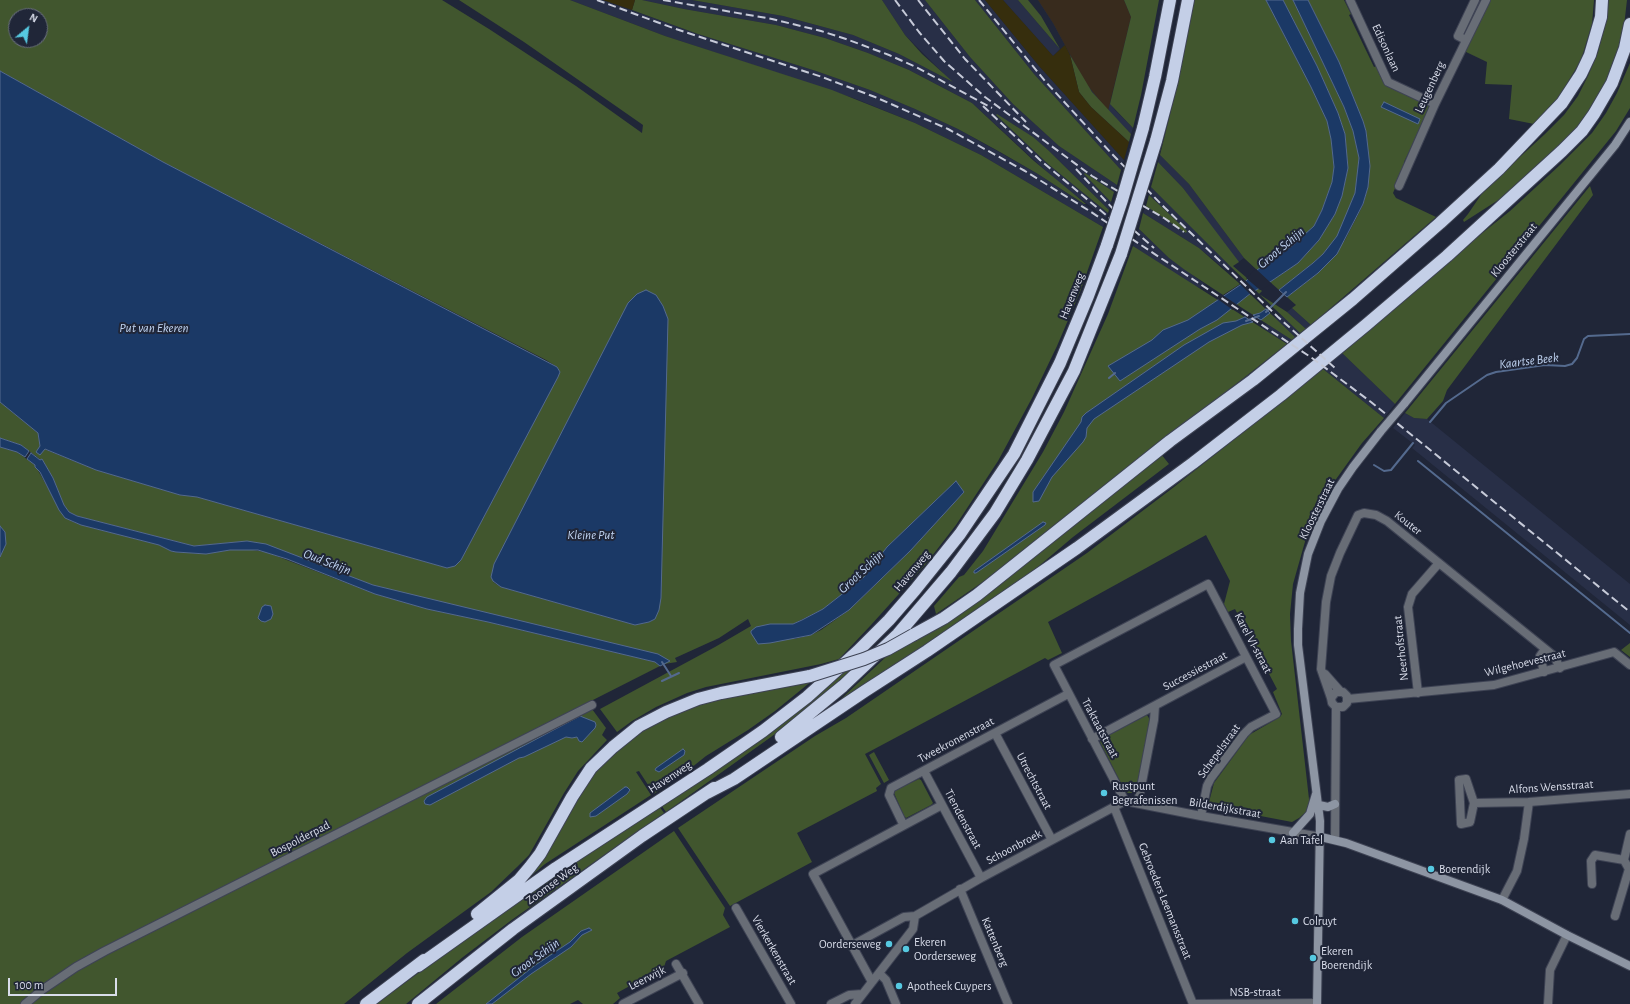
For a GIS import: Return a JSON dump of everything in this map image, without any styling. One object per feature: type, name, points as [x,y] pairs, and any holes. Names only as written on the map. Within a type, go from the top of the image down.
[{"type":"highway","name":"Havenweg","points":[[418,966],[556,868],[708,769],[763,731],[807,697],[858,651],[888,620],[960,534],[1014,454],[1060,363],[1088,296],[1122,200],[1143,128],[1170,0]]},
{"type":"highway","points":[[707,793],[792,729],[843,686],[898,634],[928,600],[960,559],[1011,487],[1044,430],[1074,371],[1121,254],[1156,141],[1172,81],[1188,0]]},
{"type":"highway","points":[[366,1004],[418,966],[468,921],[519,880],[540,854],[572,797],[591,768],[622,738],[654,718],[698,699],[720,693],[810,676],[864,659],[888,649],[944,618],[977,595],[1170,441],[1253,380],[1353,299],[1440,224],[1499,169],[1562,103],[1581,74],[1590,55],[1601,17],[1602,0]]},
{"type":"highway","points":[[707,793],[734,779],[927,651],[1077,548],[1206,453],[1281,395],[1366,325],[1452,251],[1582,131],[1612,83],[1623,53],[1630,24]]},
{"type":"highway","name":"Zoomse Weg","points":[[418,1004],[513,930],[642,836],[707,793]]},
{"type":"main road","name":"Kloosterstraat","points":[[1317,1004],[1320,837],[1319,805],[1298,645],[1298,613],[1304,573],[1314,537],[1330,504],[1353,467],[1615,145],[1630,122]]},
{"type":"main road","points":[[1293,833],[1310,814],[1317,790]]},
{"type":"main road","points":[[1319,805],[1328,807],[1335,804]]},
{"type":"main road","points":[[1320,837],[1335,840],[1502,900],[1567,935],[1630,966]]},
{"type":"street","name":"Edisonlaan","points":[[1350,0],[1388,82],[1435,104]]},
{"type":"street","points":[[1466,40],[1458,36],[1475,0]]},
{"type":"street","name":"Leugenberg","points":[[1399,186],[1435,104],[1486,0]]},
{"type":"street","name":"Kouter","points":[[1331,698],[1321,669],[1326,602],[1331,576],[1340,553],[1358,515],[1364,513],[1376,515],[1387,521],[1554,656],[1560,668]]},
{"type":"street","name":"Neerhofstraat","points":[[1418,693],[1408,607],[1412,594],[1439,563]]},
{"type":"street","name":"Karel VI-straat","points":[[1054,665],[1208,584],[1276,714]]},
{"type":"street","points":[[1544,672],[1540,656],[1545,649]]},
{"type":"street","name":"Wilgehoevestraat","points":[[1336,707],[1345,706],[1348,699],[1494,685],[1614,652],[1630,665]]},
{"type":"street","name":"Successiestraat","points":[[1092,738],[1156,706],[1246,657]]},
{"type":"street","name":"Traktaatstraat","points":[[1054,665],[1125,801]]},
{"type":"street","points":[[1321,669],[1340,691],[1346,694],[1348,699]]},
{"type":"street","points":[[1335,840],[1336,707],[1332,703],[1331,698],[1335,693],[1340,691]]},
{"type":"street","name":"Tweekronenstraat","points":[[903,824],[889,795],[889,792],[893,786],[1068,694]]},
{"type":"street","name":"Bospolderpad","points":[[25,1004],[42,990],[105,951],[592,705]]},
{"type":"street","name":"Successiestraat","points":[[1138,803],[1156,706]]},
{"type":"street","name":"Schepelstraat","points":[[1200,816],[1207,786],[1211,778],[1251,727],[1276,714]]},
{"type":"street","name":"Utrechtstraat","points":[[996,733],[1052,840]]},
{"type":"street","name":"Tiendenstraat","points":[[924,771],[981,878]]},
{"type":"street","points":[[1466,779],[1474,804],[1470,822],[1461,824],[1459,780],[1466,779]]},
{"type":"street","name":"Alfons Wensstraat","points":[[1474,804],[1529,802],[1630,794]]},
{"type":"street","name":"Bilderdijkstraat","points":[[1125,801],[1320,837]]},
{"type":"street","name":"Schoonbroek","points":[[851,946],[904,917],[915,916],[960,889],[1125,801]]},
{"type":"street","points":[[1502,900],[1516,871],[1524,839],[1529,802]]},
{"type":"street","points":[[872,982],[813,874],[903,824],[942,805]]},
{"type":"street","name":"Gebroeders Leemansstraat","points":[[1114,806],[1193,1004]]},
{"type":"street","points":[[1615,916],[1629,868],[1624,860],[1630,834]]},
{"type":"street","points":[[1592,884],[1591,861],[1595,855],[1624,860]]},
{"type":"street","name":"Kattenberg","points":[[960,889],[1008,1004]]},
{"type":"street","name":"Vierkerkenstraat","points":[[736,908],[791,1004]]},
{"type":"street","points":[[854,1004],[913,929],[915,916]]},
{"type":"street","points":[[1548,1004],[1550,970],[1567,935]]},
{"type":"street","points":[[676,964],[683,973],[699,1004]]},
{"type":"street","name":"Leerwijk","points":[[623,1004],[683,973]]},
{"type":"street","points":[[879,973],[886,980],[896,1004]]},
{"type":"street","points":[[831,1004],[849,995],[862,994]]},
{"type":"street","name":"NSB-straat","points":[[1193,1004],[1317,1004]]},
{"type":"shaded area","points":[[570,0],[603,0],[698,34],[816,71],[870,90],[915,109],[958,129],[1038,174],[1106,219],[1103,227],[981,155],[915,123],[856,99],[665,36]]},
{"type":"shaded area","points":[[642,0],[692,0],[783,16],[853,35],[899,54],[951,81],[905,35],[882,0],[925,0],[970,57],[1013,104],[1059,146],[1117,185],[1114,192],[1084,174],[1111,202],[1109,210],[1048,150],[1016,126],[996,115],[1048,164],[1108,213],[1106,218],[1058,182],[972,103],[909,70],[868,53],[825,38],[776,25]]},
{"type":"shaded area","points":[[975,0],[985,0],[1039,66],[1124,160],[1121,170],[1034,74]]},
{"type":"shaded area","points":[[1003,0],[1018,0],[1060,49],[1053,56]]},
{"type":"shaded area","points":[[1038,0],[1046,0],[1093,81],[1115,110],[1133,128],[1131,134],[1099,101],[1085,82],[1053,23]]},
{"type":"shaded area","points":[[1038,0],[1124,0],[1131,17],[1108,111],[1085,82],[1053,23]]},
{"type":"shaded area","points":[[1160,155],[1189,184],[1244,258],[1237,263],[1183,188],[1158,162]]},
{"type":"shaded area","points":[[1151,187],[1231,267],[1226,270],[1199,248],[1143,213],[1146,206],[1187,232],[1149,195]]},
{"type":"shaded area","points":[[1139,229],[1169,258],[1205,284],[1200,288],[1195,287],[1133,246]]},
{"type":"shaded area","points":[[1292,308],[1311,325],[1306,329],[1287,312]]},
{"type":"shaded area","points":[[1281,315],[1300,333],[1295,337],[1275,318]]},
{"type":"shaded area","points":[[1267,324],[1292,340],[1287,344],[1261,327]]},
{"type":"shaded area","points":[[1342,353],[1395,404],[1384,418],[1323,369]]},
{"type":"shaded area","points":[[1405,413],[1414,418],[1427,419],[1630,584],[1630,625],[1412,448],[1415,445],[1393,428]]},
{"type":"green space","points":[[0,0],[442,0],[576,86],[642,133],[643,125],[524,42],[459,0],[570,0],[665,36],[832,90],[915,123],[981,155],[1103,227],[1080,292],[1057,346],[1032,398],[998,461],[956,525],[925,565],[839,659],[706,687],[687,693],[656,707],[617,732],[600,709],[751,626],[748,619],[719,638],[675,658],[677,662],[664,664],[373,585],[247,541],[194,546],[77,516],[69,512],[64,505],[53,478],[42,459],[41,460],[21,445],[0,438],[0,402],[38,433],[40,446],[44,449],[96,470],[180,495],[197,497],[447,568],[461,560],[560,372],[557,367],[163,162],[0,71]],"holes":[[[956,481],[964,492],[910,551],[869,591],[849,610],[821,630],[811,635],[794,639],[793,624],[823,609],[864,577],[887,547]],[[493,582],[655,619],[635,625],[501,587]]]},
{"type":"green space","points":[[635,0],[642,0],[776,25],[825,38],[868,53],[909,70],[972,103],[1034,161],[1086,204],[1000,152],[958,129],[915,109],[870,90],[816,71],[698,34],[632,10]]},
{"type":"green space","points":[[692,0],[882,0],[905,35],[922,54],[953,82],[899,54],[853,35],[783,16]]},
{"type":"green space","points":[[925,0],[975,0],[1034,74],[1121,170],[1117,185],[1059,146],[1013,104],[970,57]]},
{"type":"green space","points":[[1018,0],[1028,0],[1041,16],[1060,49]]},
{"type":"green space","points":[[1124,0],[1159,0],[1141,95],[1133,128],[1110,104],[1131,17]]},
{"type":"green space","points":[[1194,0],[1266,0],[1311,87],[1327,121],[1331,138],[1334,167],[1332,182],[1322,210],[1314,226],[1292,246],[1257,270],[1244,258],[1189,184],[1160,155],[1178,82]]},
{"type":"green space","points":[[1283,0],[1293,0],[1344,107],[1353,131],[1359,158],[1355,193],[1338,236],[1323,254],[1279,290],[1270,282],[1298,263],[1319,240],[1335,214],[1342,196],[1348,168],[1345,134],[1338,113],[1317,66]]},
{"type":"green space","points":[[1308,0],[1344,0],[1351,14],[1349,15],[1374,67],[1377,66],[1386,85],[1431,106],[1404,162],[1406,163],[1393,193],[1396,198],[1436,217],[1311,325],[1292,308],[1296,305],[1287,297],[1318,273],[1345,240],[1363,205],[1368,187],[1370,166],[1366,131],[1363,121],[1339,62]]},
{"type":"green space","points":[[1490,0],[1594,0],[1592,24],[1581,60],[1556,102],[1534,124],[1509,119],[1512,85],[1485,84],[1487,62],[1464,51]]},
{"type":"green space","points":[[1606,0],[1627,0],[1624,26],[1619,47],[1613,67],[1603,89],[1580,124],[1561,146],[1503,197],[1464,222],[1463,220],[1485,189],[1564,115],[1578,96],[1598,52],[1604,29]]},
{"type":"green space","points":[[1070,55],[1092,92],[1131,134],[1129,142],[1091,107],[1079,92]]},
{"type":"green space","points":[[1630,63],[1630,108],[1616,131],[1395,404],[1342,353],[1471,242],[1510,211],[1592,133],[1606,113],[1617,93]]},
{"type":"green space","points":[[997,114],[1033,137],[1048,150],[1109,210],[1108,213],[1048,164],[996,115]]},
{"type":"green space","points":[[1158,162],[1183,188],[1239,262],[1233,266],[1262,291],[1259,294],[1151,187]]},
{"type":"green space","points":[[1085,173],[1114,192],[1111,202],[1084,174]]},
{"type":"green space","points":[[1590,186],[1593,195],[1447,390],[1443,401],[1427,419],[1414,418],[1405,413]]},
{"type":"green space","points":[[1149,195],[1187,231],[1186,233],[1146,206]]},
{"type":"green space","points":[[1143,213],[1199,248],[1240,284],[1223,295],[1185,270],[1169,258],[1139,229]]},
{"type":"green space","points":[[1133,246],[1287,344],[987,579],[936,614],[934,606],[959,577],[964,575],[983,551],[1043,452],[1064,412],[1108,314]]},
{"type":"green space","points":[[1250,294],[1295,337],[1292,340],[1236,304]]},
{"type":"green space","points":[[1260,294],[1287,312],[1306,329],[1300,333]]},
{"type":"green space","points":[[1323,369],[1384,418],[1362,443],[1334,482],[1321,505],[1308,531],[1293,584],[1290,614],[1291,641],[1309,799],[1309,807],[1306,812],[1292,822],[1208,806],[1214,783],[1249,735],[1280,717],[1282,714],[1273,692],[1277,689],[1235,609],[1228,612],[1224,604],[1230,581],[1206,535],[1048,622],[1062,653],[1048,660],[1045,658],[865,754],[881,784],[876,788],[877,791],[797,833],[812,862],[730,906],[678,828],[815,736],[846,718],[1087,553],[1174,487]]},
{"type":"green space","points":[[0,447],[17,452],[35,465],[63,515],[71,521],[81,525],[159,545],[176,552],[206,554],[246,549],[266,552],[375,594],[427,609],[655,662],[660,666],[589,702],[592,709],[606,728],[602,735],[607,740],[578,771],[529,855],[491,892],[407,953],[344,1004],[0,1004]]},
{"type":"green space","points":[[1161,454],[1169,464],[1073,537],[1019,583],[843,700],[842,698],[888,655]]},
{"type":"green space","points":[[1630,643],[1630,657],[1621,650]]},
{"type":"green space","points":[[855,668],[817,701],[771,737],[666,812],[661,805],[845,671]]},
{"type":"green space","points":[[813,680],[775,711],[706,756],[654,794],[639,771],[636,772],[651,795],[545,864],[523,883],[585,785],[604,762],[638,732],[689,705]]},
{"type":"green space","points":[[1147,715],[1150,720],[1136,790],[1132,793],[1128,793],[1125,791],[1100,742],[1103,738]]},
{"type":"green space","points":[[874,752],[889,780],[884,783],[869,755]]},
{"type":"green space","points":[[919,779],[921,780],[933,803],[906,818],[894,793],[895,790]]},
{"type":"green space","points":[[659,806],[664,813],[513,919],[463,957],[406,1004],[376,1004],[498,915]]},
{"type":"green space","points":[[674,831],[725,908],[723,915],[730,927],[666,961],[664,967],[617,993],[620,998],[613,1004],[583,1004],[578,1000],[570,1004],[436,1004],[522,937]]},
{"type":"sand","points":[[603,0],[635,0],[632,10]]},
{"type":"sand","points":[[985,0],[1003,0],[1053,56],[1065,45],[1070,55],[1079,92],[1091,107],[1129,142],[1124,160],[1039,66]]},
{"type":"water","points":[[1266,0],[1283,0],[1317,66],[1338,113],[1345,134],[1348,168],[1342,196],[1335,214],[1319,240],[1298,263],[1251,293],[1217,320],[1200,329],[1120,381],[1108,366],[1152,340],[1163,330],[1188,320],[1246,281],[1257,270],[1292,246],[1314,226],[1322,210],[1332,182],[1334,167],[1331,139],[1327,121]]},
{"type":"water","points":[[1293,0],[1308,0],[1339,62],[1366,131],[1370,166],[1368,187],[1363,204],[1337,254],[1318,273],[1287,297],[1279,290],[1323,254],[1337,236],[1355,193],[1359,158],[1353,131],[1344,107]]},
{"type":"water","name":"Put van Ekeren","points":[[0,71],[163,162],[557,367],[560,372],[558,377],[461,560],[455,566],[447,568],[197,497],[180,495],[96,470],[45,449],[40,455],[36,452],[40,446],[38,433],[0,402]]},
{"type":"water","points":[[1384,102],[1420,119],[1418,124],[1381,107]]},
{"type":"water","name":"Kleine Put","points":[[646,290],[656,295],[663,306],[668,319],[661,598],[659,610],[655,619],[635,625],[501,587],[493,581],[491,577],[494,564],[628,303],[637,294]]},
{"type":"water","points":[[1266,309],[1270,313],[1261,320],[1253,315],[1260,313]]},
{"type":"water","points":[[1245,317],[1253,322],[1242,325],[1209,342],[1094,419],[1087,428],[1086,437],[1083,442],[1052,477],[1039,501],[1033,502],[1033,492],[1086,413],[1184,345],[1223,323],[1236,321]]},
{"type":"water","points":[[0,438],[21,445],[29,451],[25,457],[17,452],[0,447]]},
{"type":"water","points":[[31,453],[40,460],[42,459],[53,478],[64,505],[69,512],[77,516],[194,546],[247,541],[266,544],[373,585],[658,654],[670,661],[660,666],[655,662],[427,609],[375,594],[287,559],[258,550],[230,550],[206,554],[176,552],[159,545],[81,525],[65,518],[59,510],[40,472],[35,465],[27,459]]},
{"type":"water","points":[[956,481],[964,492],[910,551],[849,610],[811,635],[758,644],[751,633],[751,631],[756,627],[770,624],[793,624],[802,620],[823,609],[864,577],[887,547]]},
{"type":"water","points":[[1043,522],[1046,523],[1045,525],[974,573],[974,571]]},
{"type":"water","points":[[0,526],[5,532],[6,544],[0,557]]},
{"type":"water","points":[[265,605],[271,606],[273,614],[271,619],[265,622],[258,618],[262,607]]},
{"type":"water","points":[[580,716],[595,722],[596,725],[582,742],[579,741],[577,737],[566,737],[519,758],[430,805],[425,804],[424,801],[427,797]]},
{"type":"water","points":[[683,749],[685,751],[684,755],[659,772],[655,770],[656,768]]},
{"type":"water","points":[[625,787],[630,790],[627,794],[596,816],[590,817],[590,813]]},
{"type":"water","points":[[589,928],[592,930],[582,935],[571,947],[531,974],[492,1004],[486,1004],[534,966],[570,942],[581,931]]},
{"type":"pier","points":[[1256,269],[1272,284],[1260,290],[1246,278]]},
{"type":"pier","points":[[1244,280],[1257,292],[1251,295],[1239,283]]},
{"type":"pier","points":[[1221,294],[1238,305],[1233,310],[1216,298]]},
{"type":"waterway","points":[[1266,312],[1286,292]]},
{"type":"waterway","points":[[1246,321],[1259,316]]},
{"type":"waterway","name":"Kaartse Beek","points":[[1430,422],[1446,403],[1487,375],[1496,372],[1545,365],[1565,366],[1572,364],[1577,358],[1584,339],[1588,336],[1630,334]]},
{"type":"waterway","name":"Groot Schijn","points":[[1109,378],[1115,373]]},
{"type":"waterway","name":"Kaartse Beek","points":[[1374,465],[1384,471],[1391,470],[1413,443]]},
{"type":"waterway","points":[[1418,461],[1630,633]]},
{"type":"waterway","name":"Oud Schijn","points":[[662,662],[671,676]]},
{"type":"waterway","name":"Oud Schijn","points":[[662,681],[679,673]]},
{"type":"railway","points":[[597,0],[673,28],[822,77],[875,97],[948,129],[1025,171],[1088,210],[1312,358],[1371,402],[1630,612]]},
{"type":"railway","points":[[663,0],[772,19],[821,31],[846,39],[916,67],[992,108]]},
{"type":"railway","points":[[895,0],[919,32],[944,61],[985,97],[1092,176],[1164,218],[1184,232]]},
{"type":"railway","points":[[918,0],[965,59],[1026,122]]},
{"type":"railway","points":[[979,0],[1045,81],[1112,154],[1165,208],[1278,317],[1335,368]]},
{"type":"railway","points":[[983,106],[1040,160],[1112,220]]},
{"type":"railway","points":[[1076,169],[1128,225],[1154,248]]},
{"type":"place","name":"Rustpunt Begrafenissen","points":[[1104,793]]},
{"type":"place","name":"Aan Tafel","points":[[1272,840]]},
{"type":"place","name":"Boerendijk","points":[[1431,869]]},
{"type":"place","name":"Colruyt","points":[[1295,921]]},
{"type":"place","name":"Oorderseweg","points":[[889,944]]},
{"type":"place","name":"Ekeren Oorderseweg","points":[[906,949]]},
{"type":"place","name":"Ekeren Boerendijk","points":[[1313,958]]},
{"type":"place","name":"Apotheek Cuypers","points":[[899,986]]}]
